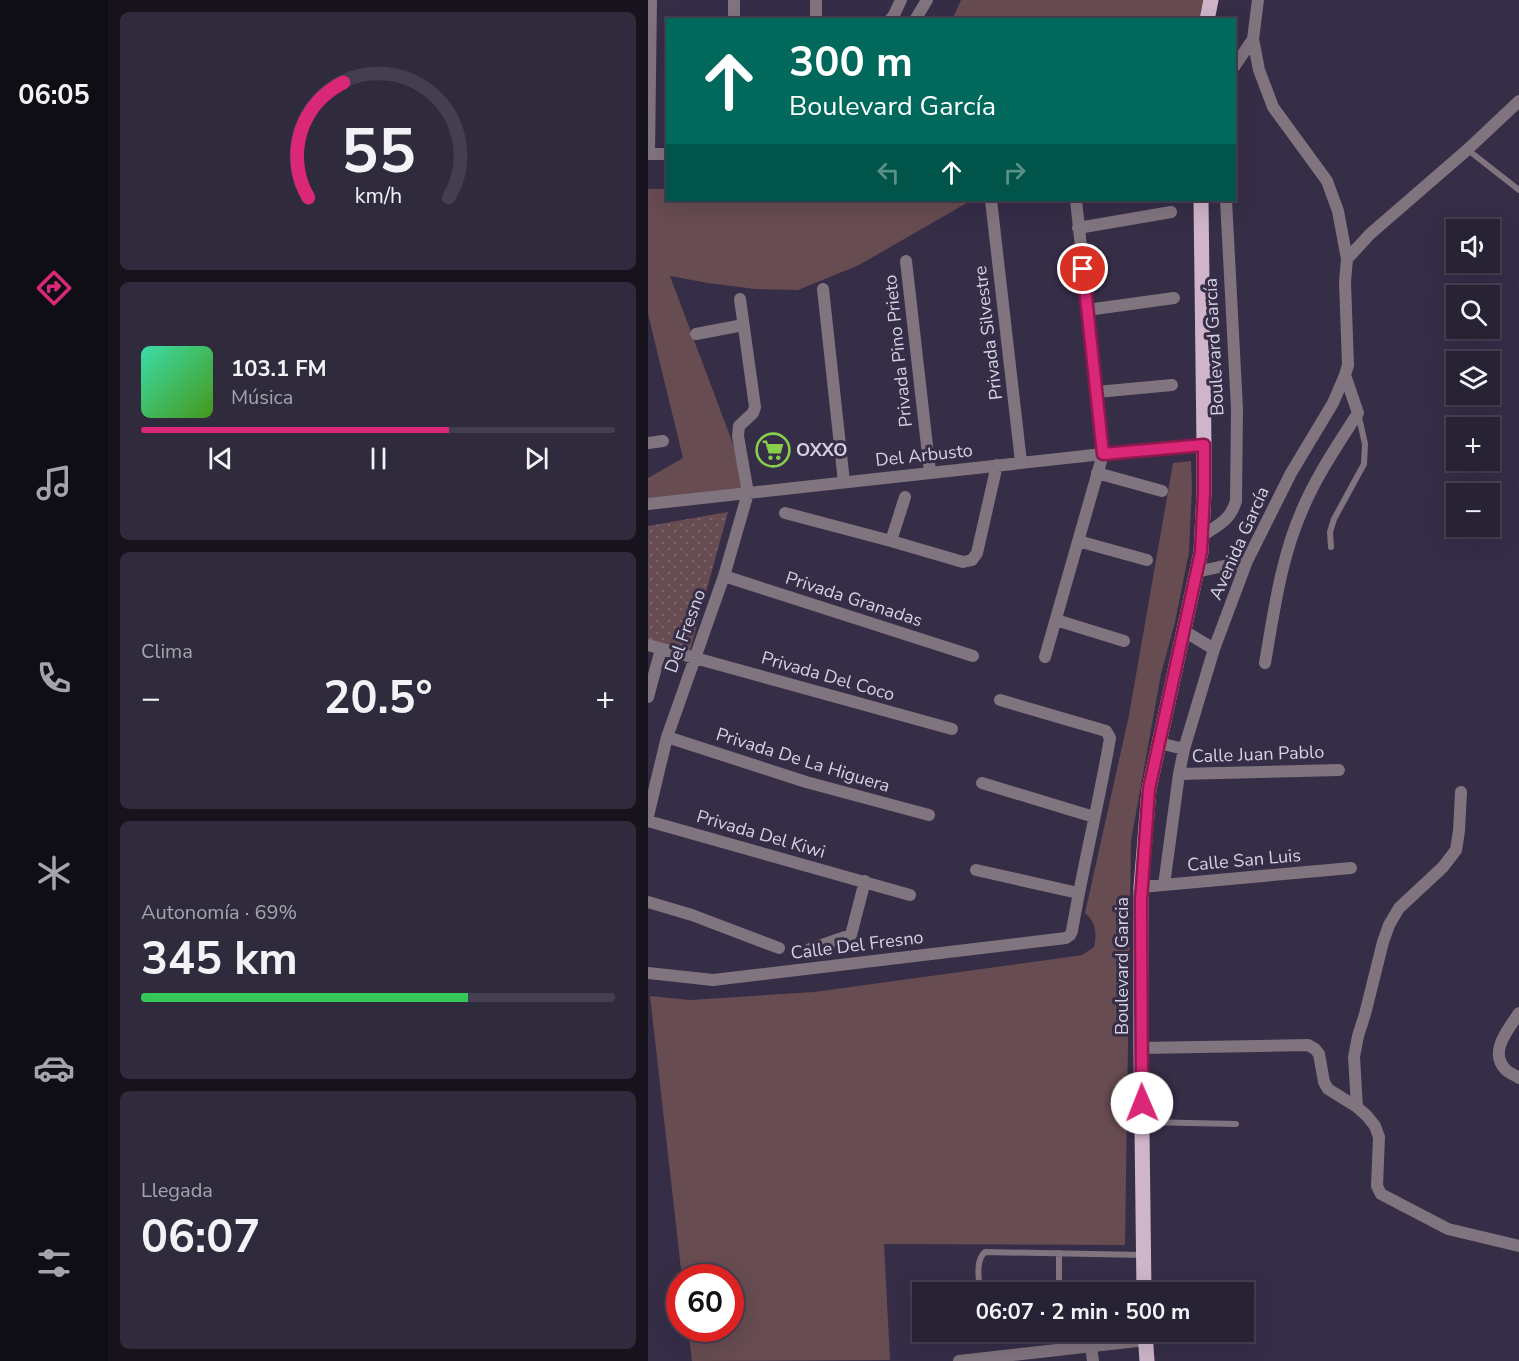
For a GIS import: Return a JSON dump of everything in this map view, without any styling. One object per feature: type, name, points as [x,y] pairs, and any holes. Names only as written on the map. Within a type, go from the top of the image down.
[{"type":"main road","points":[[1207,18],[1211,0]]},
{"type":"main road","name":"Boulevard García","points":[[1201,201],[1204,445],[1202,536]]},
{"type":"main road","name":"Boulevard Garcia","points":[[1144,1282],[1141,887],[1149,789],[1201,552],[1202,536]]},
{"type":"main road","points":[[1146,1342],[1147,1361]]},
{"type":"street","points":[[651,0],[649,154],[666,154]]},
{"type":"street","points":[[734,0],[734,18]]},
{"type":"street","points":[[816,0],[816,18]]},
{"type":"street","points":[[892,18],[901,0]]},
{"type":"street","points":[[916,18],[927,0]]},
{"type":"street","points":[[1236,64],[1253,39],[1258,0]]},
{"type":"street","name":"Avenida García","points":[[1164,885],[1184,749],[1214,649],[1247,561],[1291,473],[1333,403],[1348,365],[1345,282],[1347,259],[1338,211],[1327,181],[1273,107],[1259,70],[1253,39]]},
{"type":"street","points":[[1347,259],[1370,234],[1467,150],[1519,101]]},
{"type":"street","name":"Privada Silvestre","points":[[991,201],[1021,462]]},
{"type":"street","points":[[1045,657],[1103,454],[1076,201]]},
{"type":"street","name":"Boulevard García","points":[[1202,536],[1228,518],[1233,512],[1236,501],[1237,409],[1226,201]]},
{"type":"street","points":[[1078,228],[1172,212]]},
{"type":"street","name":"Privada Pino Prieto","points":[[906,261],[930,472]]},
{"type":"street","points":[[823,289],[844,482]]},
{"type":"street","points":[[1087,310],[1174,298]]},
{"type":"street","points":[[740,299],[755,407],[753,413],[739,426],[738,435],[748,493]]},
{"type":"street","points":[[696,334],[743,324]]},
{"type":"street","points":[[1265,663],[1274,609],[1290,541],[1303,507],[1358,413],[1345,375]]},
{"type":"street","points":[[1097,392],[1172,385]]},
{"type":"street","points":[[648,443],[663,441]]},
{"type":"street","name":"Del Arbusto","points":[[648,504],[1021,462],[1204,445]]},
{"type":"street","points":[[785,513],[963,562],[972,560],[977,553],[997,465]]},
{"type":"street","points":[[1097,473],[1162,491]]},
{"type":"street","name":"Del Fresno","points":[[648,819],[667,737],[724,576],[748,493]]},
{"type":"street","points":[[891,541],[905,497]]},
{"type":"street","points":[[1078,541],[1147,560]]},
{"type":"street","points":[[1196,572],[1247,561]]},
{"type":"street","name":"Privada Granadas","points":[[724,576],[974,656]]},
{"type":"street","points":[[1056,620],[1124,641]]},
{"type":"street","points":[[1184,631],[1214,649]]},
{"type":"street","name":"Privada Del Coco","points":[[648,645],[952,729]]},
{"type":"street","points":[[648,697],[661,649]]},
{"type":"street","points":[[976,870],[1078,893],[1110,738],[1106,731],[1000,700]]},
{"type":"street","name":"Privada De La Higuera","points":[[667,737],[806,782],[929,815]]},
{"type":"street","points":[[1159,743],[1184,749]]},
{"type":"street","name":"Calle Juan Pablo","points":[[1179,774],[1339,770]]},
{"type":"street","points":[[982,783],[1095,817]]},
{"type":"street","points":[[1357,1107],[1354,1057],[1383,942],[1389,925],[1399,908],[1443,867],[1456,850],[1461,792]]},
{"type":"street","name":"Privada Del Kiwi","points":[[648,819],[910,895]]},
{"type":"street","name":"Calle San Luis","points":[[1141,887],[1351,868]]},
{"type":"street","points":[[810,949],[851,935],[865,881]]},
{"type":"street","name":"Calle Del Fresno","points":[[648,973],[713,980],[1066,938],[1072,931],[1078,893]]},
{"type":"street","points":[[648,902],[692,915],[778,948]]},
{"type":"street","points":[[1519,1013],[1499,1045],[1499,1058],[1506,1070],[1519,1078]]},
{"type":"street","points":[[1141,1048],[1308,1045],[1316,1049],[1324,1082],[1328,1089],[1357,1107],[1375,1126],[1379,1137],[1377,1186],[1381,1194],[1448,1229],[1519,1246]]},
{"type":"street","points":[[959,1361],[1113,1342]]},
{"type":"street","points":[[1091,1346],[1093,1361]]},
{"type":"lane","points":[[1467,150],[1519,190]]},
{"type":"lane","points":[[1331,547],[1330,532],[1334,519],[1364,464],[1365,444],[1358,413]]},
{"type":"lane","points":[[1142,1122],[1236,1124]]},
{"type":"lane","points":[[980,1282],[979,1261],[985,1252],[1143,1255]]},
{"type":"lane","points":[[1059,1253],[1059,1282]]},
{"type":"shaded area","points":[[961,0],[1205,0],[1202,18],[953,18]]},
{"type":"shaded area","points":[[648,189],[666,189],[666,201],[970,201],[859,265],[798,290],[755,289],[670,276],[745,476],[748,493],[648,504],[648,478],[683,458],[648,314]]},
{"type":"shaded area","points":[[1191,461],[1189,552],[1175,622],[1161,674],[1131,841],[1125,1245],[884,1244],[890,1360],[692,1361],[690,1342],[744,1342],[744,1264],[680,1264],[650,996],[690,1000],[814,992],[1076,956],[1094,947],[1095,929],[1085,913],[1129,715],[1173,463]]},
{"type":"shaded area","points":[[728,512],[689,654],[648,641],[648,526]]},
{"type":"place","name":"OXXO","points":[[773,450]]},
{"type":"route","points":[[1083,269],[1103,454],[1204,445],[1201,552],[1149,789],[1141,887],[1142,1103]]}]
